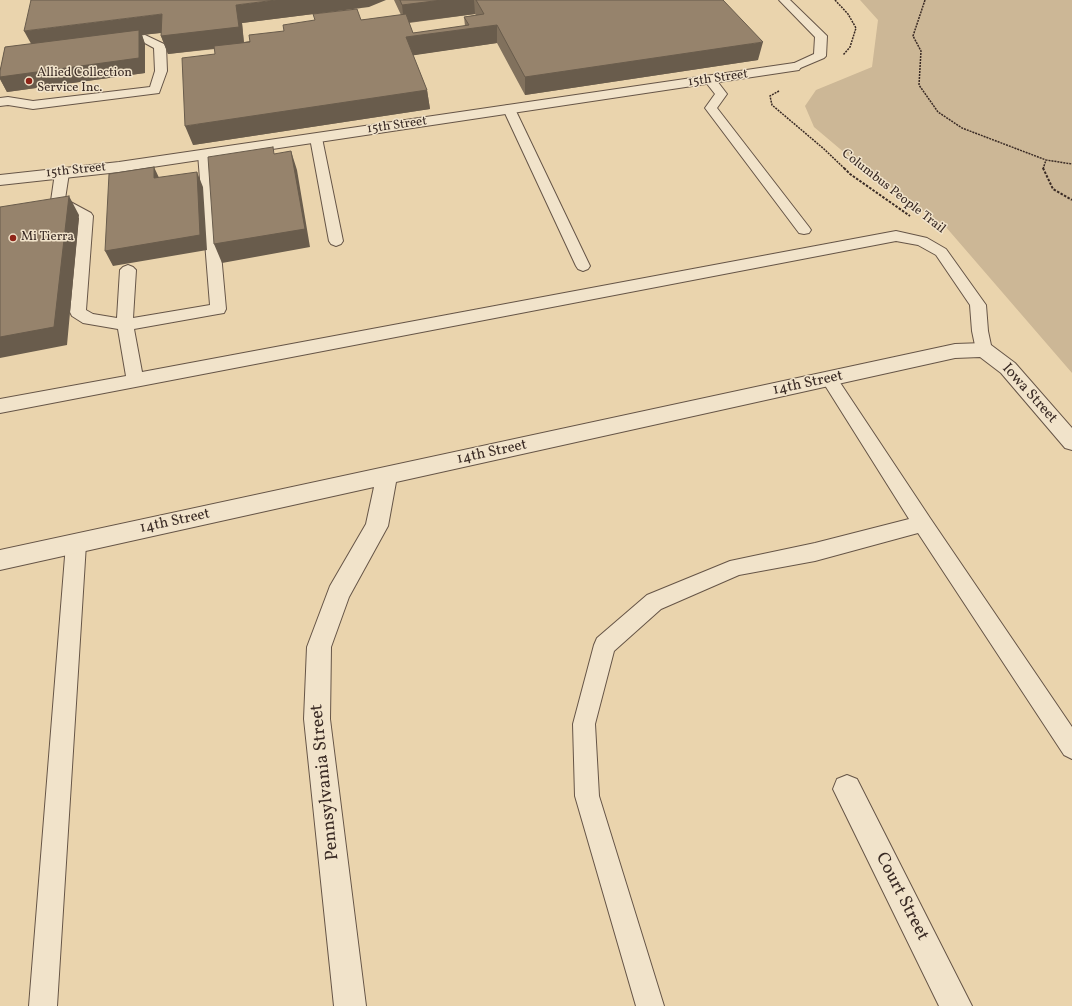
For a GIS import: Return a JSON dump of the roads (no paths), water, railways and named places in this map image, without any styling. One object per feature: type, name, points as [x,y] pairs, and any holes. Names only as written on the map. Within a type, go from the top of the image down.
[{"type":"street","name":"15th Street","points":[[0,180],[120,167],[794,67]]},
{"type":"street","name":"14th Street","points":[[0,560],[956,351],[984,350]]},
{"type":"street","name":"Iowa Street","points":[[984,350],[1008,368],[1072,442]]},
{"type":"street","name":"Pennsylvania Street","points":[[350,1006],[317,719],[319,647],[338,594],[377,526],[387,475]]},
{"type":"street","name":"Court Street","points":[[847,788],[956,1006]]},
{"type":"lane","points":[[784,0],[821,36],[820,56],[794,67]]},
{"type":"lane","points":[[0,102],[8,101],[33,105],[155,90],[161,71],[160,46],[145,38],[108,42]]},
{"type":"lane","points":[[710,80],[721,94],[711,108],[804,230]]},
{"type":"lane","points":[[509,109],[583,266]]},
{"type":"lane","points":[[316,138],[336,241]]},
{"type":"lane","points":[[62,173],[58,201],[86,216],[78,312],[89,319],[125,325],[218,309],[205,154]]},
{"type":"lane","points":[[0,406],[371,334],[896,236],[922,241],[941,252],[978,305],[980,331],[984,350]]},
{"type":"lane","points":[[128,270],[125,325],[135,381]]},
{"type":"lane","points":[[829,379],[923,524],[1072,747]]},
{"type":"lane","points":[[650,1006],[587,796],[584,724],[605,645],[654,602],[737,567],[815,552],[923,524]]},
{"type":"lane","points":[[43,1006],[76,544]]},
{"type":"place","name":"Allied Collection Service Inc.","points":[[29,81]]},
{"type":"place","name":"Mi Tierra","points":[[13,238]]}]
